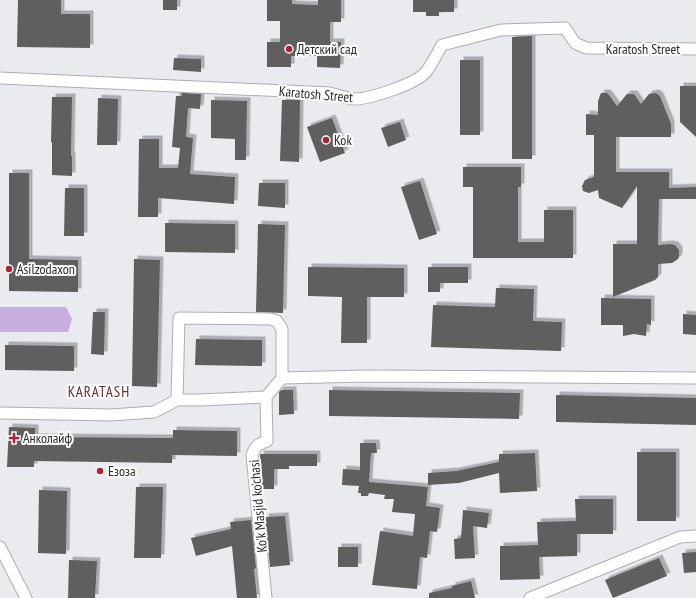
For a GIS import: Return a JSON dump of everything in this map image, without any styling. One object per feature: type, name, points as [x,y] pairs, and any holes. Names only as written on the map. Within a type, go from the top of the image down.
[{"type":"street","name":"Karatosh Street","points":[[0,78],[330,93],[355,99],[379,94],[415,81],[426,72],[442,45],[501,30],[565,28],[575,43],[586,48],[696,49]]},
{"type":"street","points":[[0,413],[111,415],[154,412],[177,400],[266,397],[282,378],[282,329],[277,321],[270,319],[179,318],[177,400]]},
{"type":"street","points":[[282,378],[374,376],[696,378]]},
{"type":"street","name":"Ko'k Masjid ko'chasi","points":[[266,397],[267,441],[259,444],[254,449],[252,455],[266,598]]},
{"type":"street","points":[[530,598],[680,537],[696,536]]},
{"type":"street","points":[[0,547],[26,598]]},
{"type":"shaded area","points":[[0,307],[66,307],[72,319],[68,332],[0,332]]},
{"type":"building","points":[[18,0],[61,0],[61,14],[90,14],[90,48],[17,47]]},
{"type":"building","points":[[163,0],[177,0],[177,10],[163,10]]},
{"type":"building","points":[[267,0],[292,0],[292,4],[318,5],[318,0],[341,0],[341,22],[330,22],[330,42],[341,42],[340,68],[317,67],[317,56],[291,56],[291,67],[267,67],[267,42],[280,42],[280,21],[267,21]]},
{"type":"building","points":[[413,0],[454,0],[454,12],[439,12],[439,16],[426,16],[426,12],[413,12]]},
{"type":"building","points":[[532,36],[532,159],[512,159],[512,37]]},
{"type":"building","points":[[174,58],[201,59],[201,72],[173,70]]},
{"type":"building","points":[[460,60],[480,60],[480,135],[460,135]]},
{"type":"building","points":[[680,86],[696,86],[696,137],[680,122]]},
{"type":"building","points":[[182,93],[201,94],[200,109],[188,108],[186,137],[193,138],[190,174],[235,177],[234,204],[158,198],[158,217],[138,217],[139,139],[159,139],[159,168],[178,168],[180,148],[172,147],[176,96],[182,96]]},
{"type":"building","points":[[601,93],[607,93],[617,106],[627,94],[634,94],[641,104],[649,94],[656,93],[660,96],[671,124],[671,137],[616,137],[616,172],[669,172],[669,188],[696,187],[696,199],[659,199],[658,245],[675,245],[679,250],[678,259],[672,263],[658,264],[658,277],[655,280],[613,297],[613,244],[637,244],[637,186],[622,208],[599,198],[598,190],[589,193],[583,191],[582,186],[585,180],[594,177],[594,135],[586,135],[586,114],[598,115],[598,101]]},
{"type":"building","points":[[52,97],[72,97],[72,176],[52,175]]},
{"type":"building","points":[[98,98],[118,99],[117,145],[97,145]]},
{"type":"building","points":[[211,100],[247,101],[246,160],[235,160],[235,139],[211,138]]},
{"type":"building","points":[[282,100],[300,100],[299,162],[280,161]]},
{"type":"building","name":"Kok","points":[[332,118],[345,153],[320,162],[307,127]]},
{"type":"building","points":[[400,122],[406,140],[388,147],[381,128]]},
{"type":"building","points":[[463,167],[521,167],[521,187],[518,187],[518,242],[544,242],[544,210],[573,210],[573,258],[473,258],[473,187],[463,187]]},
{"type":"building","points":[[9,173],[29,173],[29,259],[78,260],[78,292],[9,291]]},
{"type":"building","points":[[420,181],[437,234],[419,240],[401,187]]},
{"type":"building","points":[[259,183],[285,183],[285,208],[258,206]]},
{"type":"building","points":[[65,188],[84,188],[84,236],[64,236]]},
{"type":"building","points":[[165,223],[235,224],[235,253],[165,252]]},
{"type":"building","points":[[258,224],[285,225],[283,313],[256,312]]},
{"type":"building","points":[[134,259],[160,260],[157,387],[132,386]]},
{"type":"building","points":[[308,267],[404,268],[404,297],[367,297],[367,343],[341,343],[342,297],[308,296]]},
{"type":"building","points":[[428,267],[468,267],[468,283],[440,283],[440,292],[428,292]]},
{"type":"building","points":[[496,288],[534,289],[533,321],[562,322],[561,351],[431,347],[433,305],[495,307]]},
{"type":"building","points":[[601,298],[651,299],[651,325],[647,324],[646,336],[634,334],[623,336],[623,325],[601,325]]},
{"type":"building","points":[[93,312],[105,312],[104,355],[91,354]]},
{"type":"building","points":[[683,314],[696,315],[696,335],[683,334]]},
{"type":"building","points":[[196,339],[262,340],[262,366],[195,365]]},
{"type":"building","points":[[5,345],[74,346],[74,371],[5,370]]},
{"type":"building","points":[[281,390],[293,390],[294,414],[279,415],[279,392]]},
{"type":"building","points":[[329,390],[520,393],[519,419],[329,416]]},
{"type":"building","points":[[556,395],[696,398],[696,425],[556,422]]},
{"type":"building","points":[[9,427],[35,428],[35,437],[173,438],[173,430],[237,431],[237,456],[172,455],[172,463],[34,461],[34,467],[7,467]]},
{"type":"building","points":[[360,443],[376,443],[377,453],[371,453],[369,482],[428,487],[426,506],[440,508],[437,532],[430,531],[427,558],[420,557],[417,589],[372,585],[380,531],[413,536],[415,514],[392,512],[394,499],[384,499],[385,495],[369,493],[368,496],[361,496],[361,493],[358,493],[359,486],[342,485],[343,469],[360,470]]},
{"type":"building","points":[[637,452],[676,452],[676,521],[637,521]]},
{"type":"building","points":[[535,453],[537,491],[500,493],[499,473],[459,483],[428,485],[428,473],[456,471],[499,462],[499,454]]},
{"type":"building","points":[[260,454],[317,454],[317,466],[289,466],[289,469],[274,469],[274,489],[262,489]]},
{"type":"building","points":[[136,487],[163,487],[161,558],[134,558]]},
{"type":"building","points":[[39,490],[67,491],[66,554],[38,553]]},
{"type":"building","points":[[575,499],[613,499],[613,534],[577,534],[577,556],[539,557],[540,579],[500,580],[500,546],[538,545],[537,522],[576,521]]},
{"type":"building","points":[[463,510],[489,513],[487,528],[473,526],[475,558],[455,559],[454,539],[461,538]]},
{"type":"building","points":[[285,516],[290,565],[270,567],[265,517]]},
{"type":"building","points":[[251,520],[256,568],[254,569],[257,598],[237,598],[232,546],[196,556],[191,538],[231,529],[230,522]]},
{"type":"building","points":[[338,547],[358,547],[358,567],[338,567]]},
{"type":"building","points":[[696,552],[696,572],[684,573],[682,553]]},
{"type":"building","points":[[659,558],[667,576],[613,598],[605,580]]},
{"type":"building","points":[[69,560],[97,561],[95,598],[68,598]]},
{"type":"building","points":[[471,581],[475,598],[429,598],[429,593],[452,588],[452,586]]},
{"type":"place","name":"Детский сад","points":[[289,49]]},
{"type":"place","name":"Kok","points":[[326,140]]},
{"type":"place","name":"Asilzodaxon","points":[[9,269]]},
{"type":"place","name":"Анколайф","points":[[14,438]]},
{"type":"place","name":"Езоза","points":[[100,471]]},
{"type":"district","name":"KARATASH","points":[[99,391]]}]
